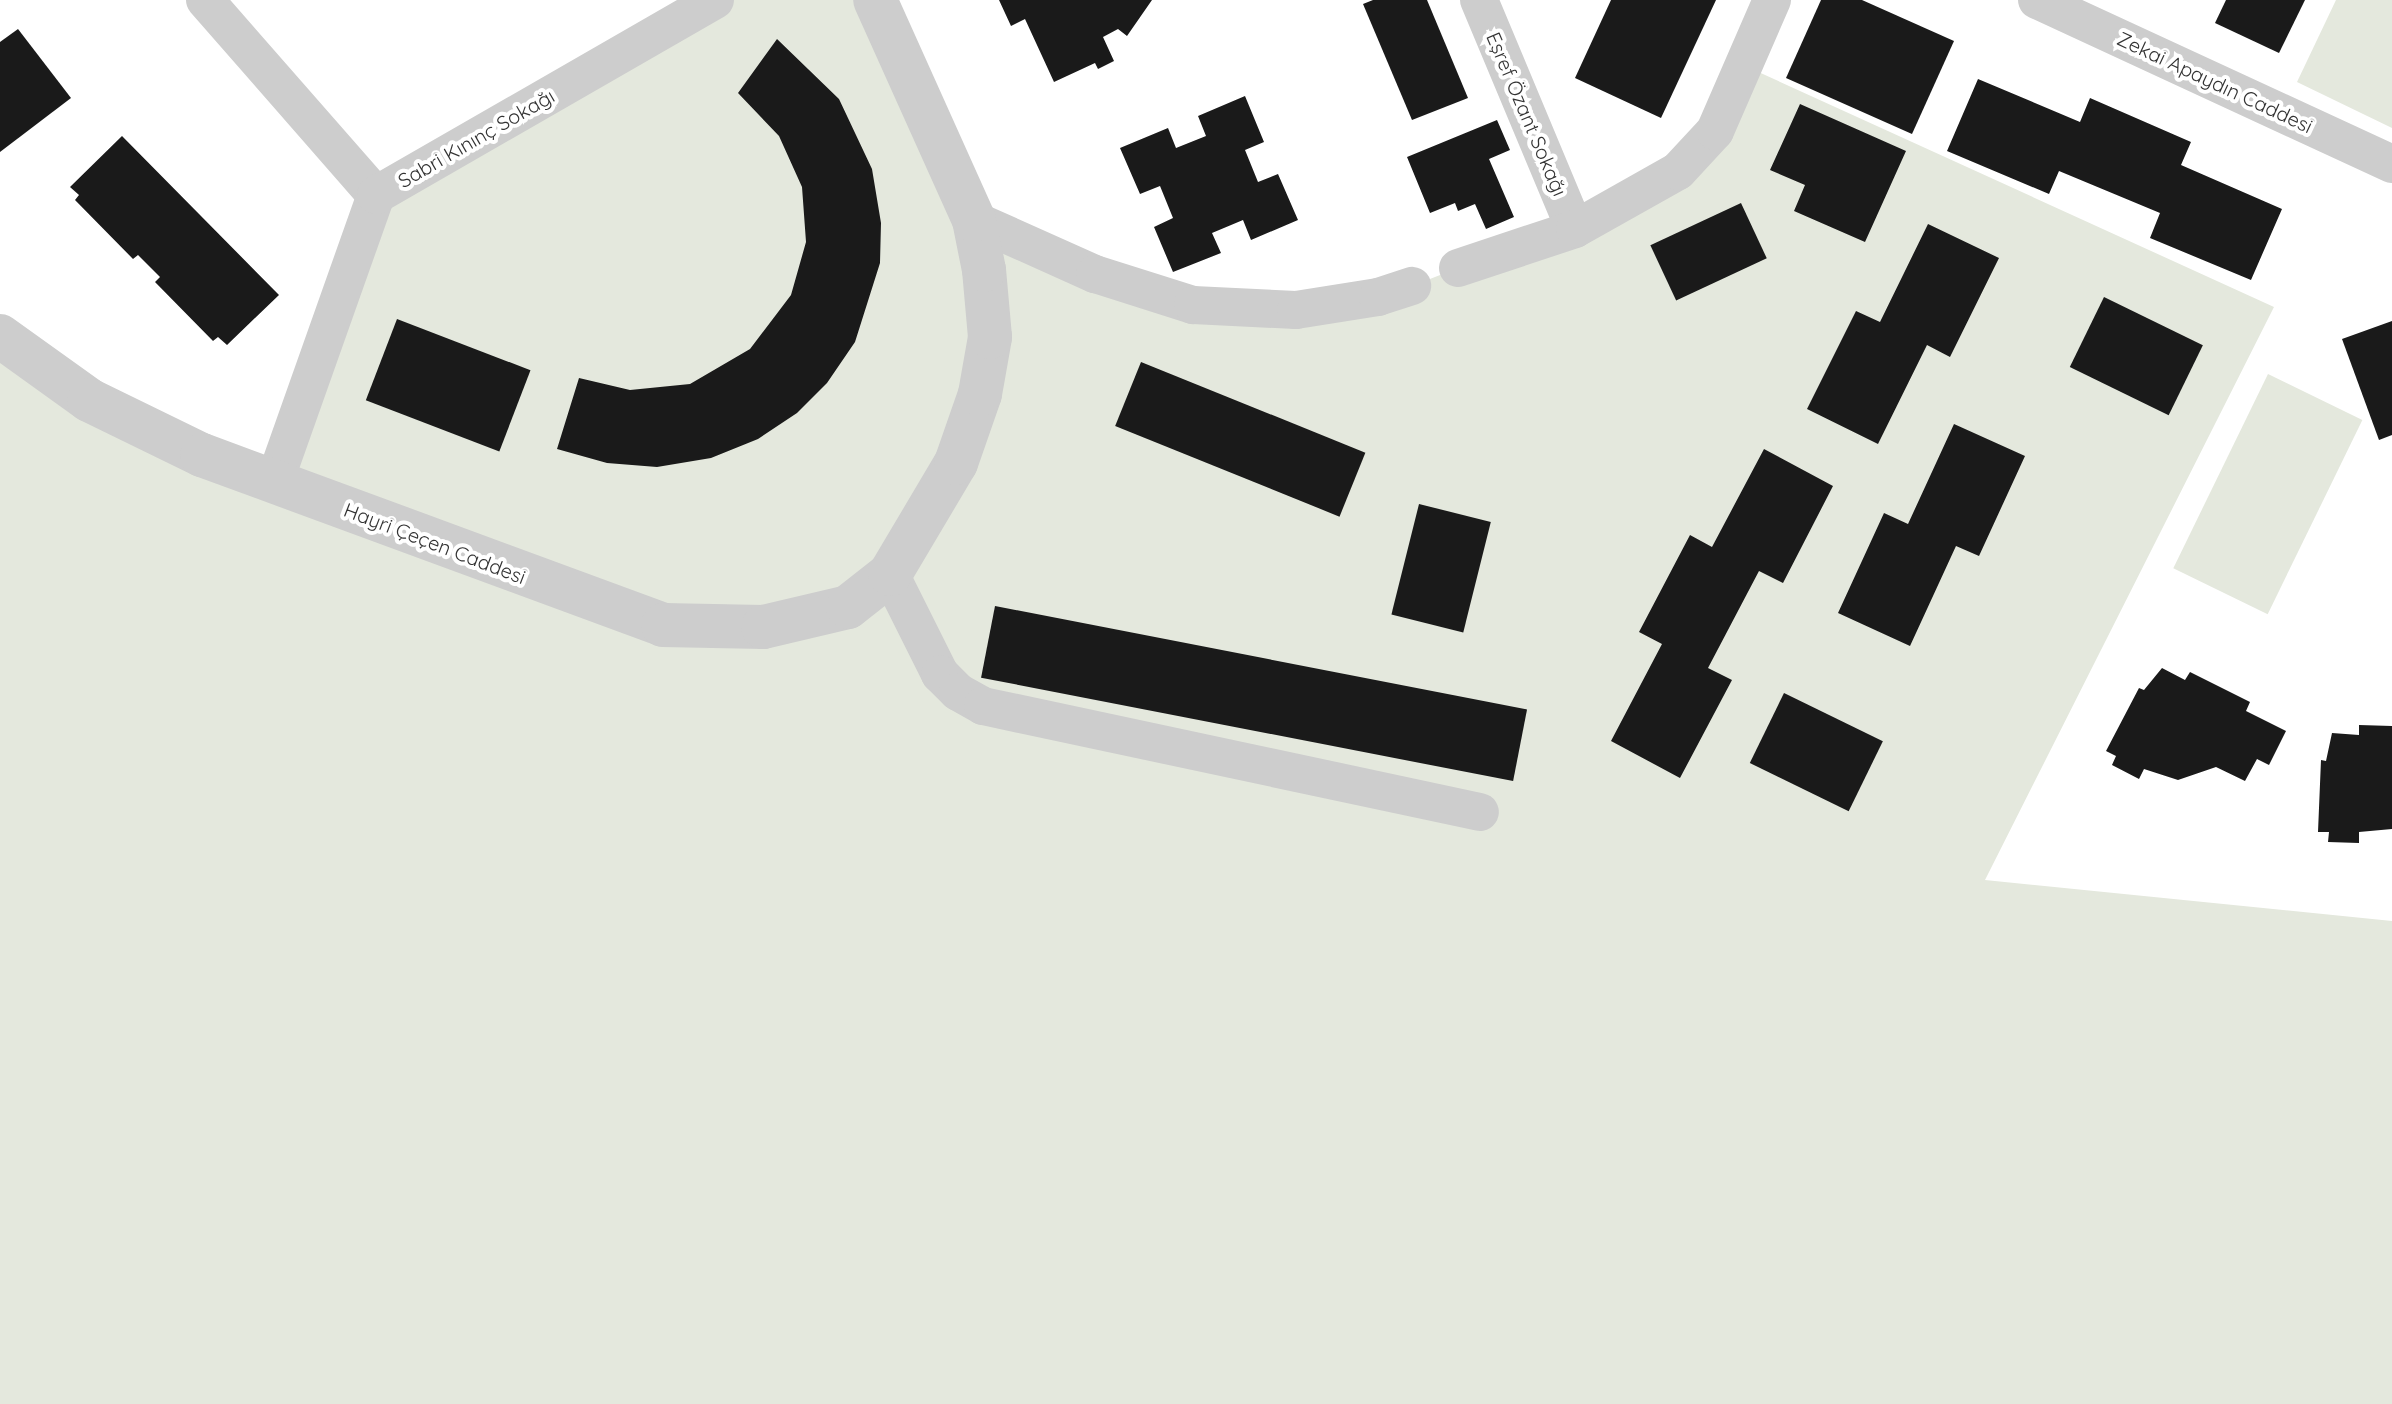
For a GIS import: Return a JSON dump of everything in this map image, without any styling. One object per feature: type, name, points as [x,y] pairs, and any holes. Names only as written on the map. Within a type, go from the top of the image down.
[{"type":"street","points":[[205,0],[376,195]]},
{"type":"street","name":"Sabri Kınınç Sokağı","points":[[274,483],[376,195],[715,0]]},
{"type":"street","points":[[875,0],[974,220],[990,337],[980,394],[956,463],[890,574],[940,674],[958,692],[983,706],[1480,812]]},
{"type":"street","name":"Eşref Özant Sokağı","points":[[1479,0],[1575,229]]},
{"type":"street","points":[[1458,268],[1575,229],[1678,171],[1715,131],[1772,0]]},
{"type":"street","name":"Zekai Apaydın Caddesi","points":[[2037,0],[2392,164]]},
{"type":"street","points":[[974,220],[1095,274],[1193,305],[1296,310],[1378,297],[1412,286]]},
{"type":"street","name":"Hayri Çeçen Caddesi","points":[[0,336],[89,400],[274,483],[663,625],[716,630],[809,619],[848,607],[890,574]]},
{"type":"shaded area","points":[[715,0],[875,0],[973,220],[1159,297],[1412,286],[1458,268],[1678,171],[1743,65],[2274,307],[1985,880],[2392,921],[2392,1404],[0,1404],[0,336],[274,483],[376,195]]},
{"type":"shaded area","points":[[2336,0],[2392,0],[2392,128],[2297,82]]},
{"type":"shaded area","points":[[2268,374],[2362,420],[2268,614],[2173,568]]},
{"type":"building","points":[[999,0],[1152,0],[1127,36],[1118,29],[1103,37],[1114,61],[1098,69],[1095,63],[1054,82],[1025,19],[1011,26]]},
{"type":"building","points":[[1373,0],[1427,0],[1468,98],[1412,120],[1363,4]]},
{"type":"building","points":[[1611,0],[1716,0],[1661,118],[1575,78]]},
{"type":"building","points":[[1821,0],[1862,0],[1954,41],[1912,134],[1786,78]]},
{"type":"building","points":[[2226,0],[2305,0],[2279,53],[2215,23]]},
{"type":"building","points":[[18,29],[71,98],[0,152],[0,42]]},
{"type":"building","points":[[777,39],[839,99],[872,169],[881,223],[880,263],[855,342],[827,383],[797,413],[758,439],[711,458],[657,467],[607,463],[557,449],[579,378],[630,390],[690,384],[750,349],[791,295],[806,242],[802,187],[779,136],[738,93]]},
{"type":"building","points":[[1978,79],[2080,122],[2090,98],[2191,142],[2181,165],[2282,209],[2251,280],[2150,238],[2160,213],[2059,171],[2049,194],[1947,151]]},
{"type":"building","points":[[1245,96],[1264,142],[1245,150],[1258,182],[1278,174],[1298,220],[1251,240],[1243,220],[1212,233],[1221,253],[1173,272],[1154,227],[1173,218],[1160,186],[1140,194],[1120,148],[1168,128],[1176,148],[1206,136],[1198,116]]},
{"type":"building","points":[[1800,104],[1906,151],[1865,242],[1794,211],[1805,185],[1770,170]]},
{"type":"building","points":[[1497,120],[1510,150],[1489,159],[1514,217],[1486,229],[1475,204],[1458,211],[1455,203],[1430,213],[1407,157]]},
{"type":"building","points":[[122,136],[279,295],[227,345],[218,337],[213,341],[155,282],[160,277],[138,255],[133,259],[75,200],[79,195],[70,187]]},
{"type":"building","points":[[1741,203],[1767,258],[1676,301],[1650,245]]},
{"type":"building","points":[[1928,224],[1999,258],[1950,357],[1927,345],[1878,444],[1807,409],[1856,311],[1880,322]]},
{"type":"building","points":[[2104,297],[2203,345],[2169,415],[2070,367]]},
{"type":"building","points":[[397,319],[531,370],[499,451],[366,400]]},
{"type":"building","points":[[2392,321],[2392,435],[2379,440],[2342,339]]},
{"type":"building","points":[[1141,362],[1365,453],[1340,517],[1115,426]]},
{"type":"building","points":[[1954,424],[2025,456],[1979,556],[1956,546],[1910,646],[1838,613],[1884,513],[1908,524]]},
{"type":"building","points":[[1764,449],[1833,486],[1783,583],[1759,571],[1708,668],[1732,680],[1680,778],[1611,741],[1662,644],[1639,632],[1690,535],[1712,547]]},
{"type":"building","points":[[1419,504],[1491,522],[1463,633],[1391,615]]},
{"type":"building","points":[[995,606],[1527,709],[1513,781],[981,678]]},
{"type":"building","points":[[2162,668],[2185,680],[2190,672],[2250,702],[2246,711],[2286,731],[2269,765],[2257,759],[2245,781],[2216,767],[2178,780],[2144,769],[2139,779],[2112,765],[2116,756],[2106,751],[2139,688],[2144,690]]},
{"type":"building","points":[[1784,693],[1883,741],[1849,811],[1750,763]]},
{"type":"building","points":[[2359,725],[2392,726],[2392,829],[2359,832],[2359,843],[2328,842],[2329,832],[2318,832],[2321,760],[2326,761],[2332,733],[2359,735]]}]
